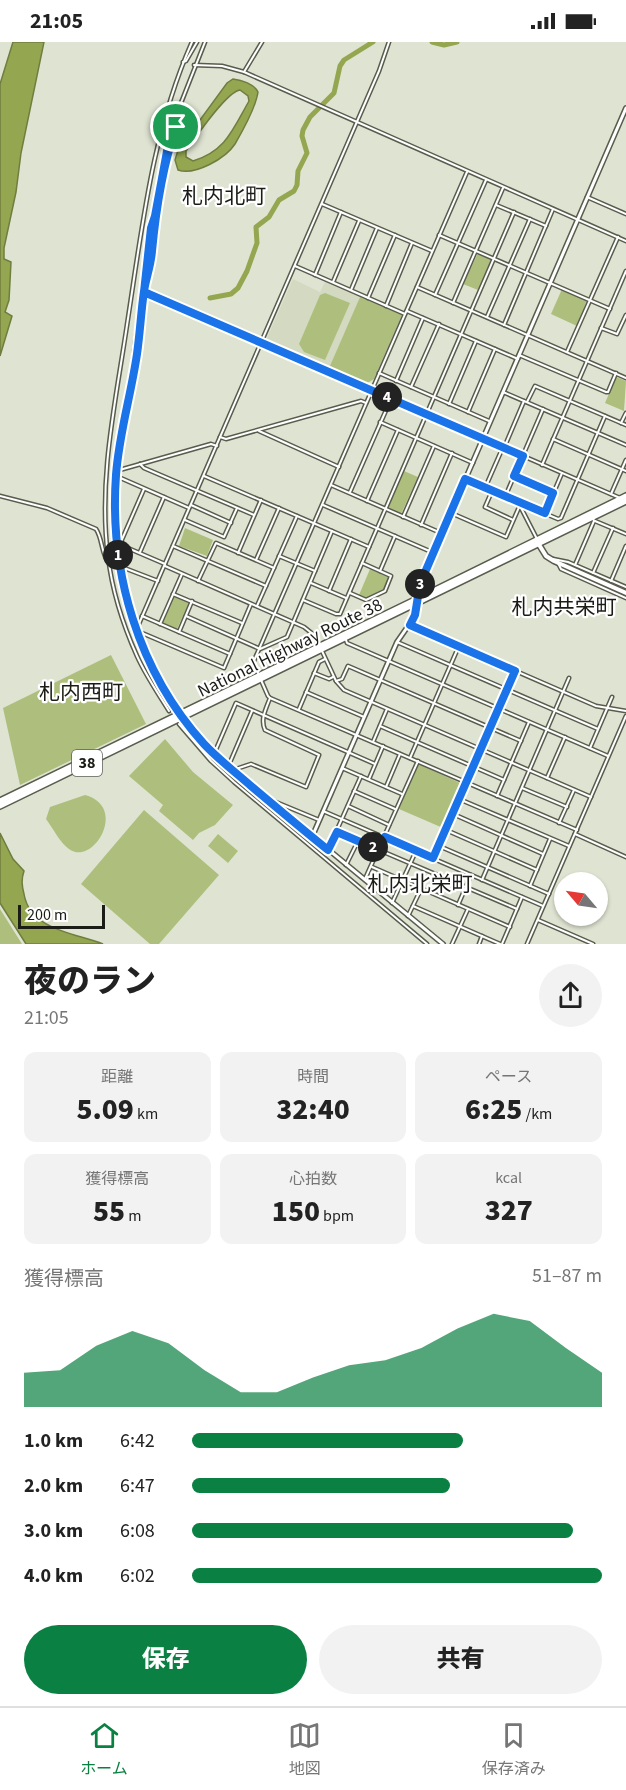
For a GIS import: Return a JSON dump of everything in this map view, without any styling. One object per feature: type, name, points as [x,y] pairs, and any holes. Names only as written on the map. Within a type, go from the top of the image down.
[{"type":"highway","name":"National Highway Route 38","points":[[0,801],[417,602],[625,499]]},
{"type":"highway","name":"National Highway Route 38","points":[[0,806],[173,718]]},
{"type":"main road","points":[[538,541],[550,559],[626,592]]},
{"type":"street","points":[[192,42],[170,96],[149,184],[119,377],[107,472],[105,518],[109,562],[117,602],[132,644],[150,681],[173,718],[211,761],[234,783],[427,944]]},
{"type":"street","points":[[183,62],[186,61],[196,42]]},
{"type":"street","points":[[205,42],[173,119],[151,228],[144,292],[116,473],[116,543],[119,566],[138,634],[153,670],[169,698],[195,733],[228,767],[443,944]]},
{"type":"street","points":[[244,72],[262,42]]},
{"type":"street","points":[[136,627],[158,582],[322,204],[389,42]]},
{"type":"street","points":[[194,65],[222,66],[244,72],[452,162],[467,172],[626,241]]},
{"type":"street","points":[[312,837],[388,660],[415,615],[420,584],[626,108]]},
{"type":"street","points":[[467,172],[254,663],[270,698],[577,830]]},
{"type":"street","points":[[435,295],[486,180]]},
{"type":"street","points":[[453,303],[503,188]]},
{"type":"street","points":[[587,197],[626,214]]},
{"type":"street","points":[[322,204],[432,252]]},
{"type":"street","points":[[496,204],[546,226]]},
{"type":"street","points":[[504,325],[554,209]]},
{"type":"street","points":[[315,275],[341,212]]},
{"type":"street","points":[[303,600],[340,614],[514,212]]},
{"type":"street","points":[[487,317],[530,219]]},
{"type":"street","points":[[333,282],[359,220]]},
{"type":"street","points":[[351,290],[377,228]]},
{"type":"street","points":[[439,234],[610,309]]},
{"type":"street","points":[[368,298],[395,235]]},
{"type":"street","points":[[567,352],[618,237]]},
{"type":"street","points":[[386,306],[412,243]]},
{"type":"street","points":[[295,266],[386,306],[423,318],[495,349],[608,392],[616,373]]},
{"type":"street","points":[[542,465],[626,271]]},
{"type":"street","points":[[417,287],[626,378]]},
{"type":"street","points":[[144,292],[625,499]]},
{"type":"street","points":[[601,328],[617,334],[626,315]]},
{"type":"street","points":[[396,381],[423,318]]},
{"type":"street","points":[[411,387],[438,324]]},
{"type":"street","points":[[449,404],[476,341]]},
{"type":"street","points":[[468,412],[495,349]]},
{"type":"street","points":[[379,374],[490,422]]},
{"type":"street","points":[[485,488],[535,386],[626,425]]},
{"type":"street","points":[[503,392],[626,445]]},
{"type":"street","points":[[350,493],[391,399]]},
{"type":"street","points":[[220,437],[226,439],[361,401],[366,403]]},
{"type":"street","points":[[505,496],[543,409]]},
{"type":"street","points":[[621,423],[626,413]]},
{"type":"street","points":[[465,479],[519,504],[558,519],[561,518],[605,416]]},
{"type":"street","points":[[380,423],[473,463]]},
{"type":"street","points":[[257,430],[339,466]]},
{"type":"street","points":[[367,501],[398,430]]},
{"type":"street","points":[[553,439],[624,470]]},
{"type":"street","points":[[116,473],[211,444],[217,446]]},
{"type":"street","points":[[403,517],[434,446]]},
{"type":"street","points":[[421,525],[452,453]]},
{"type":"street","points":[[611,494],[624,470],[626,460]]},
{"type":"street","points":[[140,464],[144,468],[254,515]]},
{"type":"street","points":[[107,472],[116,473],[144,489],[231,522]]},
{"type":"street","points":[[545,513],[562,473]]},
{"type":"street","points":[[204,476],[369,547]]},
{"type":"street","points":[[514,476],[553,493]]},
{"type":"street","points":[[331,485],[442,534]]},
{"type":"street","points":[[120,544],[144,489]]},
{"type":"street","points":[[492,491],[485,507],[513,520]]},
{"type":"street","points":[[0,496],[47,508],[96,529],[100,536],[105,559],[109,562]]},
{"type":"street","points":[[140,553],[164,497]]},
{"type":"street","points":[[238,553],[261,500]]},
{"type":"street","points":[[451,513],[506,537],[519,504]]},
{"type":"street","points":[[519,504],[538,541]]},
{"type":"street","points":[[322,505],[434,553]]},
{"type":"street","points":[[185,520],[224,537],[237,508]]},
{"type":"street","points":[[256,561],[279,508]]},
{"type":"street","points":[[257,606],[297,516]]},
{"type":"street","points":[[575,565],[592,517],[626,534]]},
{"type":"street","points":[[593,573],[613,528]]},
{"type":"street","points":[[186,616],[260,649],[287,637],[332,531]]},
{"type":"street","points":[[380,571],[395,536]]},
{"type":"street","points":[[329,591],[351,539]]},
{"type":"street","points":[[198,581],[216,543],[274,568]]},
{"type":"street","points":[[109,562],[112,560],[112,544],[120,544],[182,574],[294,622],[311,631],[336,681],[344,690],[591,797]]},
{"type":"street","points":[[173,546],[266,586]]},
{"type":"street","points":[[611,581],[626,546]]},
{"type":"street","points":[[279,556],[315,571]]},
{"type":"street","points":[[550,559],[575,565],[626,587]]},
{"type":"street","points":[[349,592],[366,600],[385,591],[391,576],[362,563]]},
{"type":"street","points":[[558,563],[561,569],[626,598]]},
{"type":"street","points":[[119,566],[158,582]]},
{"type":"street","points":[[160,624],[182,574]]},
{"type":"street","points":[[310,582],[346,598]]},
{"type":"street","points":[[173,594],[243,624]]},
{"type":"street","points":[[179,632],[192,601]]},
{"type":"street","points":[[138,634],[142,633],[224,668],[251,604]]},
{"type":"street","points":[[142,616],[230,654]]},
{"type":"street","points":[[410,625],[596,706],[626,711]]},
{"type":"street","points":[[344,637],[347,643],[608,756]]},
{"type":"street","points":[[397,642],[598,729]]},
{"type":"street","points":[[410,758],[459,647]]},
{"type":"street","points":[[298,710],[319,662],[325,659]]},
{"type":"street","points":[[336,681],[342,679],[348,666],[521,741]]},
{"type":"street","points":[[433,858],[515,671]]},
{"type":"street","points":[[314,673],[329,680],[334,677]]},
{"type":"street","points":[[482,880],[569,678]]},
{"type":"street","points":[[306,692],[364,717]]},
{"type":"street","points":[[590,748],[612,697]]},
{"type":"street","points":[[233,770],[251,764],[306,787],[319,755],[265,730],[262,725],[263,715],[270,698]]},
{"type":"street","points":[[214,754],[236,703],[375,764]]},
{"type":"street","points":[[373,742],[387,708]]},
{"type":"street","points":[[228,767],[252,711]]},
{"type":"street","points":[[527,944],[626,716]]},
{"type":"street","points":[[497,796],[529,722]]},
{"type":"street","points":[[380,726],[504,780]]},
{"type":"street","points":[[547,778],[565,737]]},
{"type":"street","points":[[369,779],[383,746]]},
{"type":"street","points":[[386,787],[400,754]]},
{"type":"street","points":[[364,880],[372,867],[417,762]]},
{"type":"street","points":[[342,768],[403,795]]},
{"type":"street","points":[[328,850],[361,776]]},
{"type":"street","points":[[522,788],[567,807]]},
{"type":"street","points":[[560,823],[574,789]]},
{"type":"street","points":[[354,791],[396,810]]},
{"type":"street","points":[[264,797],[319,820]]},
{"type":"street","points":[[459,799],[569,846]]},
{"type":"street","points":[[348,806],[390,825]]},
{"type":"street","points":[[323,811],[543,906]]},
{"type":"street","points":[[453,814],[543,854]]},
{"type":"street","points":[[446,830],[537,870]]},
{"type":"street","points":[[337,832],[517,909]]},
{"type":"street","points":[[574,834],[626,857]]},
{"type":"street","points":[[530,886],[550,838]]},
{"type":"street","points":[[346,865],[358,840]]},
{"type":"street","points":[[439,846],[549,894]]},
{"type":"street","points":[[392,903],[416,851]]},
{"type":"street","points":[[372,867],[510,927]]},
{"type":"street","points":[[458,905],[471,875]]},
{"type":"street","points":[[408,916],[421,889]]},
{"type":"street","points":[[413,906],[501,944],[522,897]]},
{"type":"street","points":[[452,944],[468,909]]},
{"type":"street","points":[[538,920],[593,944]]},
{"type":"street","points":[[479,944],[482,936]]},
{"type":"shaded area","points":[[13,42],[44,42],[4,248],[4,259],[11,262],[9,300],[5,312],[12,316],[0,356],[0,84]]},
{"type":"shaded area","points":[[233,79],[240,80],[251,85],[258,92],[252,111],[238,139],[225,155],[210,164],[193,170],[178,170],[175,160],[178,150],[227,83]],"holes":[[[240,90],[248,96],[249,101],[238,121],[221,145],[204,157],[193,161],[186,157],[186,151],[227,98]]]},
{"type":"shaded area","points":[[478,253],[491,260],[478,290],[463,284]]},
{"type":"shaded area","points":[[293,279],[320,292],[325,282],[360,297],[329,368],[268,342],[267,338]]},
{"type":"shaded area","points":[[562,289],[587,300],[577,326],[551,314]]},
{"type":"shaded area","points":[[325,293],[350,303],[325,360],[304,352],[299,344],[320,295]]},
{"type":"shaded area","points":[[360,297],[402,315],[374,379],[366,384],[329,368]]},
{"type":"shaded area","points":[[616,377],[626,381],[624,411],[605,403]]},
{"type":"shaded area","points":[[404,471],[418,477],[401,514],[388,507]]},
{"type":"shaded area","points":[[185,528],[213,540],[207,556],[179,546]]},
{"type":"shaded area","points":[[370,569],[389,578],[384,589],[366,598],[359,595]]},
{"type":"shaded area","points":[[175,596],[189,603],[177,629],[163,623]]},
{"type":"shaded area","points":[[111,655],[146,724],[20,785],[3,708]]},
{"type":"shaded area","points":[[165,739],[193,772],[233,805],[215,825],[199,833],[193,840],[159,811],[163,805],[129,776]]},
{"type":"shaded area","points":[[419,764],[462,784],[443,828],[399,809]]},
{"type":"shaded area","points":[[85,795],[98,802],[104,811],[106,822],[103,833],[96,843],[88,850],[78,852],[66,846],[46,819],[50,807]]},
{"type":"shaded area","points":[[144,810],[219,875],[159,944],[150,944],[81,884]]},
{"type":"shaded area","points":[[0,833],[13,859],[24,871],[22,883],[24,894],[28,906],[35,915],[44,923],[55,928],[103,944],[26,944],[0,903]]},
{"type":"shaded area","points":[[218,834],[238,851],[228,863],[208,846]]},
{"type":"shaded area","points":[[0,909],[22,944],[0,944]]},
{"type":"waterway","points":[[210,298],[231,294],[238,288],[257,243],[256,227],[269,217],[279,200],[294,191],[297,185],[298,171],[307,153],[302,136],[303,130],[310,117],[334,93],[340,66],[344,60],[373,42]]},
{"type":"waterway","points":[[432,42],[444,45],[457,42]]},
{"type":"district","name":"札内北町","points":[[224,196]]},
{"type":"district","name":"札内共栄町","points":[[564,607]]},
{"type":"district","name":"札内西町","points":[[81,692]]},
{"type":"district","name":"札内北栄町","points":[[420,884]]},
{"type":"route","points":[[176,127],[165,159],[162,176],[155,216],[150,267],[145,284],[144,292],[140,317],[136,360],[117,455],[116,543],[130,612],[158,680],[195,733],[228,767],[328,850],[337,832],[379,850],[385,837],[433,858],[515,671],[410,625],[415,615],[420,584],[465,479],[545,513],[553,493],[514,476],[523,456],[144,292],[151,228],[173,119],[179,108],[176,127]]}]
